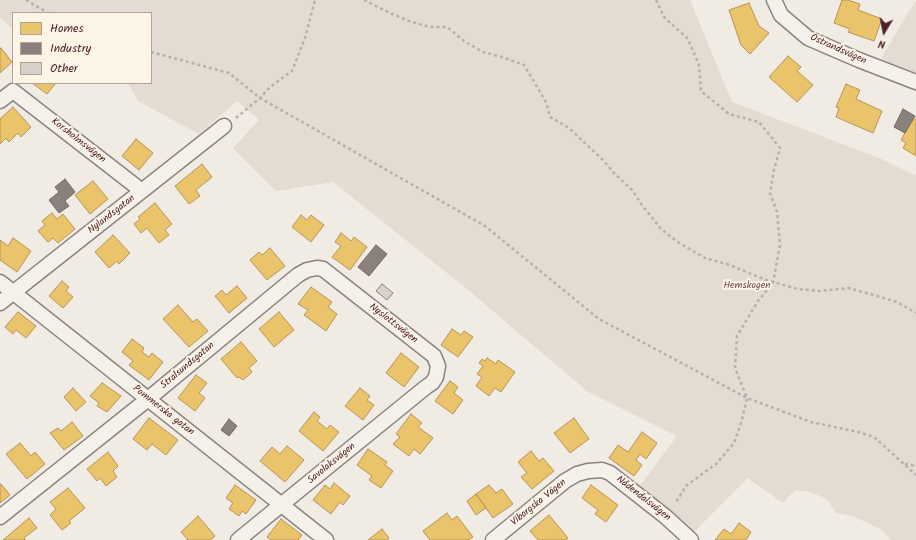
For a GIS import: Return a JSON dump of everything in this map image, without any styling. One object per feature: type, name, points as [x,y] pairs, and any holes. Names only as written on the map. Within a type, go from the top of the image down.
[{"type":"street","name":"Östrandsvägen","points":[[774,0],[781,14],[808,38],[916,82]]},
{"type":"street","name":"Korsholmsvägen","points":[[0,101],[13,91],[142,191]]},
{"type":"street","name":"Nylandsgatan","points":[[0,303],[224,126]]},
{"type":"street","name":"Stralsundsgatan","points":[[0,517],[148,399],[298,275],[308,270],[317,268],[323,269]]},
{"type":"street","name":"Nyslottsvägen","points":[[323,269],[434,356],[438,366],[436,377],[432,383],[426,387]]},
{"type":"street","name":"Pommerska gatan","points":[[0,282],[326,540]]},
{"type":"street","name":"Savolaksvägen","points":[[238,540],[426,387]]},
{"type":"street","name":"Nådendalsvägen","points":[[588,471],[602,470],[610,474],[666,517],[691,540]]},
{"type":"street","name":"Viborgska Vägen","points":[[493,540],[565,481],[577,474],[588,471]]},
{"type":"path","points":[[26,0],[46,12]]},
{"type":"path","points":[[224,126],[260,98],[270,87],[292,71],[305,38],[315,0]]},
{"type":"path","points":[[364,0],[408,21],[430,26],[448,27],[464,41],[483,52],[524,65],[546,102],[550,117],[568,128],[603,160],[632,190],[661,229],[679,243],[705,258],[727,264],[773,282],[798,289],[819,291],[849,288],[897,302],[916,314]]},
{"type":"path","points":[[656,0],[664,17],[688,39],[699,65],[701,91],[729,114],[759,122],[780,148],[770,193],[777,212],[780,245],[773,282],[758,301],[737,336],[735,368],[747,398],[742,420],[734,443],[716,464],[686,486],[666,517]]},
{"type":"path","points":[[152,52],[229,74],[260,98],[485,226],[599,320],[747,398],[811,422],[874,437],[916,475]]},
{"type":"path","points":[[904,464],[916,466]]},
{"type":"green space","name":"Hemskogen","points":[[0,0],[690,0],[732,102],[879,158],[916,176],[916,540],[891,540],[882,530],[853,516],[836,513],[827,499],[810,492],[795,490],[783,503],[748,478],[693,533],[639,487],[677,436],[587,391],[467,289],[333,182],[276,191],[233,148],[259,120],[237,101],[199,134],[138,101],[129,84],[152,84],[152,12],[12,12],[12,28],[0,18]]},
{"type":"green space","points":[[916,1],[916,76],[881,59]]},
{"type":"building: Homes","points":[[842,0],[848,0],[860,4],[858,10],[882,19],[874,41],[848,32],[850,29],[834,23]]},
{"type":"building: Homes","points":[[749,3],[759,26],[769,33],[750,54],[741,45],[729,10]]},
{"type":"building: Homes","points":[[1,48],[12,62],[0,73],[0,49]]},
{"type":"building: Homes","points":[[788,56],[801,67],[797,71],[813,85],[797,102],[769,77]]},
{"type":"building: Homes","points":[[33,84],[55,84],[47,94]]},
{"type":"building: Homes","points":[[846,84],[860,90],[856,99],[882,111],[873,133],[836,117],[839,108],[836,107]]},
{"type":"building: Homes","points":[[13,107],[31,127],[21,137],[18,133],[9,142],[6,138],[0,144],[0,119]]},
{"type":"building: Homes","points":[[913,118],[916,120],[916,156],[903,148],[906,143],[901,140]]},
{"type":"building: Homes","points":[[136,139],[153,153],[139,170],[122,156]]},
{"type":"building: Homes","points":[[202,164],[212,177],[196,190],[200,196],[189,204],[175,186]]},
{"type":"building: Homes","points":[[93,181],[108,199],[90,214],[75,195]]},
{"type":"building: Homes","points":[[155,203],[172,224],[165,230],[169,235],[159,243],[147,228],[141,233],[134,224],[140,219],[138,217]]},
{"type":"building: Homes","points":[[52,213],[57,219],[63,214],[75,229],[58,243],[53,238],[48,242],[38,231],[45,225],[42,221]]},
{"type":"building: Homes","points":[[301,215],[307,220],[311,215],[324,225],[311,242],[292,227]]},
{"type":"building: Homes","points":[[341,233],[351,241],[354,237],[367,247],[350,270],[332,257],[341,246],[335,242]]},
{"type":"building: Homes","points":[[113,235],[130,253],[119,264],[117,261],[109,268],[95,252]]},
{"type":"building: Homes","points":[[13,238],[31,251],[17,272],[0,260],[0,240],[8,246]]},
{"type":"building: Homes","points":[[270,248],[285,266],[267,280],[250,260],[259,252],[262,255]]},
{"type":"building: Homes","points":[[62,281],[69,287],[66,291],[73,297],[63,308],[49,296]]},
{"type":"building: Homes","points":[[237,286],[247,298],[229,313],[215,296],[222,290],[226,295]]},
{"type":"building: Homes","points":[[311,287],[332,302],[328,307],[337,314],[326,331],[304,315],[308,310],[298,304]]},
{"type":"building: Homes","points":[[178,305],[193,322],[197,319],[208,331],[189,347],[163,319]]},
{"type":"building: Homes","points":[[18,312],[36,326],[26,338],[16,330],[13,334],[5,327]]},
{"type":"building: Homes","points":[[279,312],[294,330],[274,347],[259,329]]},
{"type":"building: Homes","points":[[452,329],[461,335],[464,331],[473,337],[458,357],[441,345]]},
{"type":"building: Homes","points":[[132,339],[144,348],[142,352],[149,357],[152,353],[163,362],[149,380],[129,365],[133,361],[122,352]]},
{"type":"building: Homes","points":[[241,342],[257,361],[249,368],[252,372],[243,380],[239,377],[237,378],[221,359]]},
{"type":"building: Homes","points":[[401,353],[419,367],[404,387],[386,373]]},
{"type":"building: Homes","points":[[487,358],[496,364],[498,360],[515,372],[501,392],[495,388],[489,396],[476,386],[482,377],[477,374],[483,366],[479,363],[482,359],[485,361]]},
{"type":"building: Homes","points":[[196,375],[207,383],[199,393],[205,398],[195,411],[178,398]]},
{"type":"building: Homes","points":[[450,381],[458,387],[454,393],[463,400],[453,414],[435,401]]},
{"type":"building: Homes","points":[[102,383],[121,396],[107,412],[97,406],[99,403],[90,396]]},
{"type":"building: Homes","points":[[73,388],[86,402],[76,411],[64,397]]},
{"type":"building: Homes","points":[[360,388],[370,396],[367,400],[374,405],[363,420],[345,406]]},
{"type":"building: Homes","points":[[314,412],[320,417],[317,421],[327,429],[330,425],[339,432],[323,451],[299,431]]},
{"type":"building: Homes","points":[[411,414],[422,423],[418,427],[433,438],[420,454],[414,449],[409,456],[393,444],[400,437],[396,434]]},
{"type":"building: Homes","points":[[149,418],[178,440],[166,455],[152,444],[147,450],[133,439]]},
{"type":"building: Homes","points":[[574,418],[589,439],[570,453],[554,433]]},
{"type":"building: Homes","points":[[72,422],[83,436],[64,450],[50,433],[58,428],[61,431]]},
{"type":"building: Homes","points":[[642,432],[657,443],[646,459],[640,454],[636,460],[642,465],[634,476],[609,458],[618,445],[628,452]]},
{"type":"building: Homes","points":[[20,443],[31,456],[35,452],[45,464],[27,479],[6,454]]},
{"type":"building: Homes","points":[[287,446],[304,460],[285,482],[260,461],[272,447],[280,454]]},
{"type":"building: Homes","points":[[368,449],[387,462],[385,465],[393,471],[381,488],[369,480],[372,476],[357,465]]},
{"type":"building: Homes","points":[[531,451],[539,461],[543,458],[554,471],[532,489],[521,477],[527,473],[518,462]]},
{"type":"building: Homes","points":[[108,452],[118,466],[113,471],[117,477],[106,486],[100,478],[97,481],[87,469]]},
{"type":"building: Homes","points":[[334,483],[350,496],[343,505],[340,502],[331,514],[313,500],[325,485],[330,489]]},
{"type":"building: Homes","points":[[0,484],[10,495],[0,503]]},
{"type":"building: Homes","points":[[235,485],[256,500],[246,514],[242,511],[239,516],[229,509],[233,503],[226,498]]},
{"type":"building: Homes","points":[[489,485],[496,493],[502,489],[513,504],[493,518],[476,494]]},
{"type":"building: Homes","points":[[591,485],[618,505],[606,522],[595,514],[598,510],[582,498]]},
{"type":"building: Homes","points":[[68,488],[85,508],[69,521],[71,523],[62,530],[50,515],[56,509],[50,502]]},
{"type":"building: Homes","points":[[476,494],[486,508],[476,515],[467,501]]},
{"type":"building: Homes","points":[[447,513],[452,520],[457,516],[473,537],[468,540],[430,540],[423,531]]},
{"type":"building: Homes","points":[[549,515],[568,538],[566,540],[538,540],[530,531]]},
{"type":"building: Homes","points":[[198,516],[215,536],[210,540],[188,540],[181,532]]},
{"type":"building: Homes","points":[[29,518],[37,528],[24,538],[26,540],[3,540]]},
{"type":"building: Homes","points":[[281,519],[302,535],[298,540],[271,540],[267,537]]},
{"type":"building: Homes","points":[[739,523],[751,532],[746,540],[715,540],[724,529],[731,534]]},
{"type":"building: Homes","points":[[382,529],[389,538],[387,540],[368,540]]},
{"type":"building: Industry","points":[[903,109],[915,116],[905,133],[894,127]]},
{"type":"building: Industry","points":[[65,179],[75,192],[65,201],[69,206],[59,213],[49,200],[59,192],[55,187]]},
{"type":"building: Industry","points":[[376,245],[387,254],[369,276],[358,267]]},
{"type":"building: Industry","points":[[229,419],[237,426],[229,436],[221,430]]},
{"type":"building: Other","points":[[382,284],[393,293],[387,300],[376,291]]}]
